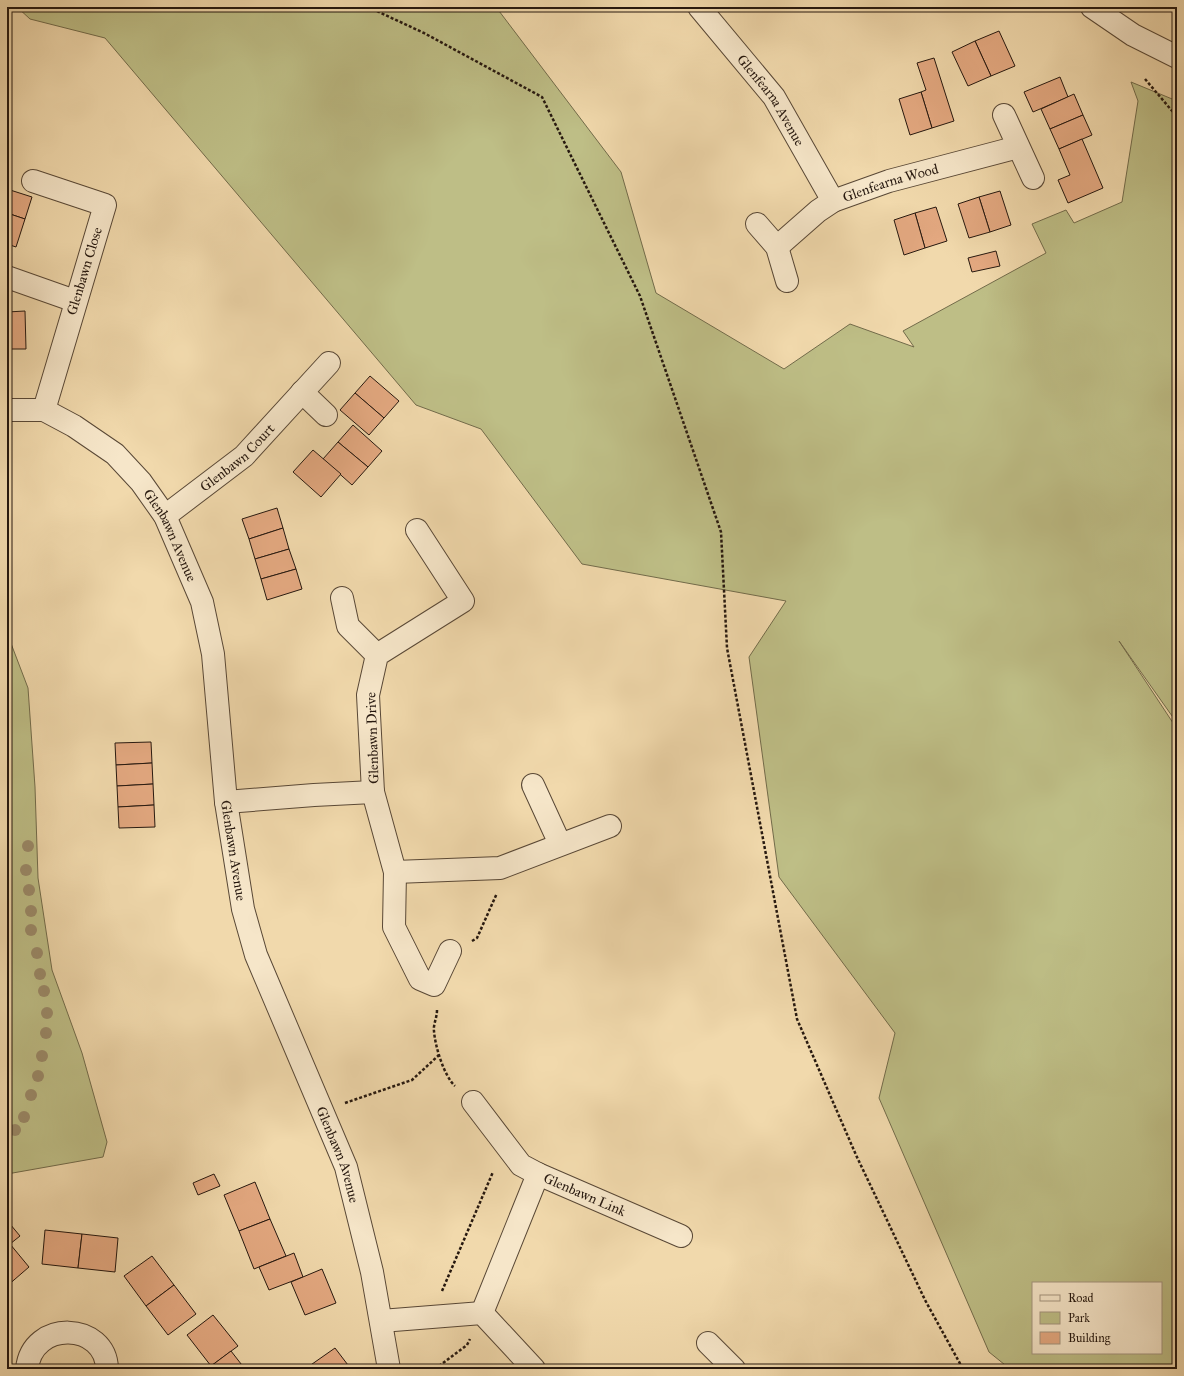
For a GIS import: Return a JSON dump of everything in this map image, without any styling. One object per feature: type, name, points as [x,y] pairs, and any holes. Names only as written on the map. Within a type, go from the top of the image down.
[{"type":"street","points":[[1092,7],[1133,35],[1177,57]]},
{"type":"street","name":"Glenfearna Avenue","points":[[704,8],[774,97],[833,201]]},
{"type":"street","points":[[1004,115],[1033,178]]},
{"type":"street","name":"Glenfearna Wood","points":[[777,248],[818,211],[833,201],[889,181],[1018,147]]},
{"type":"street","name":"Glenbawn Close","points":[[33,181],[105,205],[75,301],[44,410]]},
{"type":"street","points":[[757,224],[777,248],[786,280]]},
{"type":"street","points":[[7,277],[75,301]]},
{"type":"street","name":"Glenbawn Court","points":[[165,516],[244,456],[329,363]]},
{"type":"street","points":[[302,392],[326,415]]},
{"type":"street","name":"Glenbawn Avenue","points":[[7,410],[44,410],[74,426],[115,454],[141,482],[165,516],[202,602],[213,654],[226,802],[242,909],[256,955],[346,1167],[372,1272],[389,1369]]},
{"type":"street","points":[[342,598],[348,626],[377,655],[463,601],[417,530]]},
{"type":"street","name":"Glenbawn Drive","points":[[377,655],[368,695],[373,792],[395,872],[394,927],[420,979],[434,985]]},
{"type":"street","points":[[534,784],[560,844]]},
{"type":"street","name":"Glenbawn Drive","points":[[226,802],[373,792]]},
{"type":"street","points":[[395,872],[500,868],[610,826]]},
{"type":"street","points":[[434,985],[450,951]]},
{"type":"street","points":[[473,1102],[521,1165],[538,1174]]},
{"type":"street","name":"Glenbawn Link","points":[[482,1313],[538,1174],[681,1236]]},
{"type":"street","points":[[381,1321],[482,1313],[534,1369]]},
{"type":"street","points":[[27,1369],[28,1361],[34,1349],[43,1339],[55,1333],[69,1332],[82,1334],[93,1342],[102,1352],[106,1369]]},
{"type":"street","points":[[708,1343],[734,1369]]},
{"type":"path","points":[[368,7],[424,33],[542,97],[640,296],[721,532],[727,648],[797,1019],[862,1169],[925,1300],[963,1369]]},
{"type":"path","points":[[1145,79],[1174,112],[1177,119]]},
{"type":"path","points":[[450,951],[477,938],[501,885],[500,868]]},
{"type":"path","points":[[434,985],[437,1019],[433,1030],[439,1055],[450,1082],[473,1102]]},
{"type":"path","points":[[322,1111],[412,1080],[439,1055]]},
{"type":"path","points":[[431,1317],[505,1145]]},
{"type":"path","points":[[435,1369],[467,1345],[482,1313]]},
{"type":"green space","points":[[17,7],[496,7],[621,172],[656,293],[784,369],[850,324],[914,347],[903,331],[1046,253],[1032,224],[1066,210],[1074,223],[1122,202],[1138,101],[1131,82],[1177,101],[1177,723],[1119,641],[1177,729],[1177,1369],[1010,1369],[989,1352],[879,1098],[895,1033],[779,877],[749,657],[786,601],[582,564],[481,429],[416,405],[105,38],[30,19]]},
{"type":"green space","points":[[7,633],[28,688],[35,787],[38,878],[52,970],[82,1053],[107,1142],[103,1157],[7,1174]]},
{"type":"building","points":[[999,31],[1015,66],[991,76],[975,41]]},
{"type":"building","points":[[975,41],[991,76],[968,86],[952,52]]},
{"type":"building","points":[[934,58],[954,121],[932,128],[921,92],[926,90],[917,63]]},
{"type":"building","points":[[1060,77],[1068,97],[1033,112],[1024,92]]},
{"type":"building","points":[[921,92],[932,128],[910,135],[899,99]]},
{"type":"building","points":[[1074,94],[1083,115],[1050,129],[1041,109]]},
{"type":"building","points":[[1083,115],[1092,135],[1059,149],[1050,129]]},
{"type":"building","points":[[1082,139],[1103,188],[1068,203],[1058,180],[1070,175],[1059,149]]},
{"type":"building","points":[[7,189],[32,197],[25,219],[7,213]]},
{"type":"building","points":[[1000,191],[1011,225],[990,232],[979,197]]},
{"type":"building","points":[[979,197],[990,232],[969,238],[958,204]]},
{"type":"building","points":[[936,207],[947,241],[925,248],[915,213]]},
{"type":"building","points":[[7,213],[25,219],[16,247],[7,244]]},
{"type":"building","points":[[915,213],[925,248],[904,255],[894,220]]},
{"type":"building","points":[[996,251],[1000,266],[972,272],[968,258]]},
{"type":"building","points":[[25,311],[26,349],[7,349],[7,312]]},
{"type":"building","points":[[370,376],[399,401],[384,418],[355,393]]},
{"type":"building","points":[[355,393],[384,418],[369,435],[340,410]]},
{"type":"building","points":[[353,425],[382,451],[368,467],[338,442]]},
{"type":"building","points":[[338,442],[368,467],[352,485],[323,459]]},
{"type":"building","points":[[313,450],[341,474],[321,497],[293,472]]},
{"type":"building","points":[[277,508],[283,528],[249,539],[242,519]]},
{"type":"building","points":[[283,528],[289,549],[255,559],[249,539]]},
{"type":"building","points":[[289,549],[296,569],[261,579],[255,559]]},
{"type":"building","points":[[296,569],[302,589],[267,600],[261,579]]},
{"type":"building","points":[[151,742],[152,763],[116,765],[115,743]]},
{"type":"building","points":[[152,763],[153,784],[117,786],[116,765]]},
{"type":"building","points":[[153,784],[154,805],[118,807],[117,786]]},
{"type":"building","points":[[154,805],[155,827],[119,828],[118,807]]},
{"type":"building","points":[[214,1174],[220,1186],[198,1195],[193,1183]]},
{"type":"building","points":[[255,1182],[270,1219],[239,1231],[224,1195]]},
{"type":"building","points":[[270,1219],[286,1256],[254,1269],[239,1231]]},
{"type":"building","points":[[10,1224],[20,1236],[10,1244],[29,1267],[7,1286],[7,1226]]},
{"type":"building","points":[[45,1230],[82,1234],[78,1268],[42,1264]]},
{"type":"building","points":[[82,1234],[118,1238],[115,1272],[78,1268]]},
{"type":"building","points":[[294,1253],[303,1277],[269,1290],[259,1267]]},
{"type":"building","points":[[152,1256],[174,1285],[146,1306],[124,1276]]},
{"type":"building","points":[[322,1269],[336,1303],[305,1315],[291,1282]]},
{"type":"building","points":[[174,1285],[196,1314],[168,1335],[146,1306]]},
{"type":"building","points":[[213,1315],[238,1346],[211,1366],[187,1335]]},
{"type":"building","points":[[335,1348],[351,1369],[305,1369]]},
{"type":"building","points":[[231,1351],[245,1369],[208,1369],[211,1366]]}]
